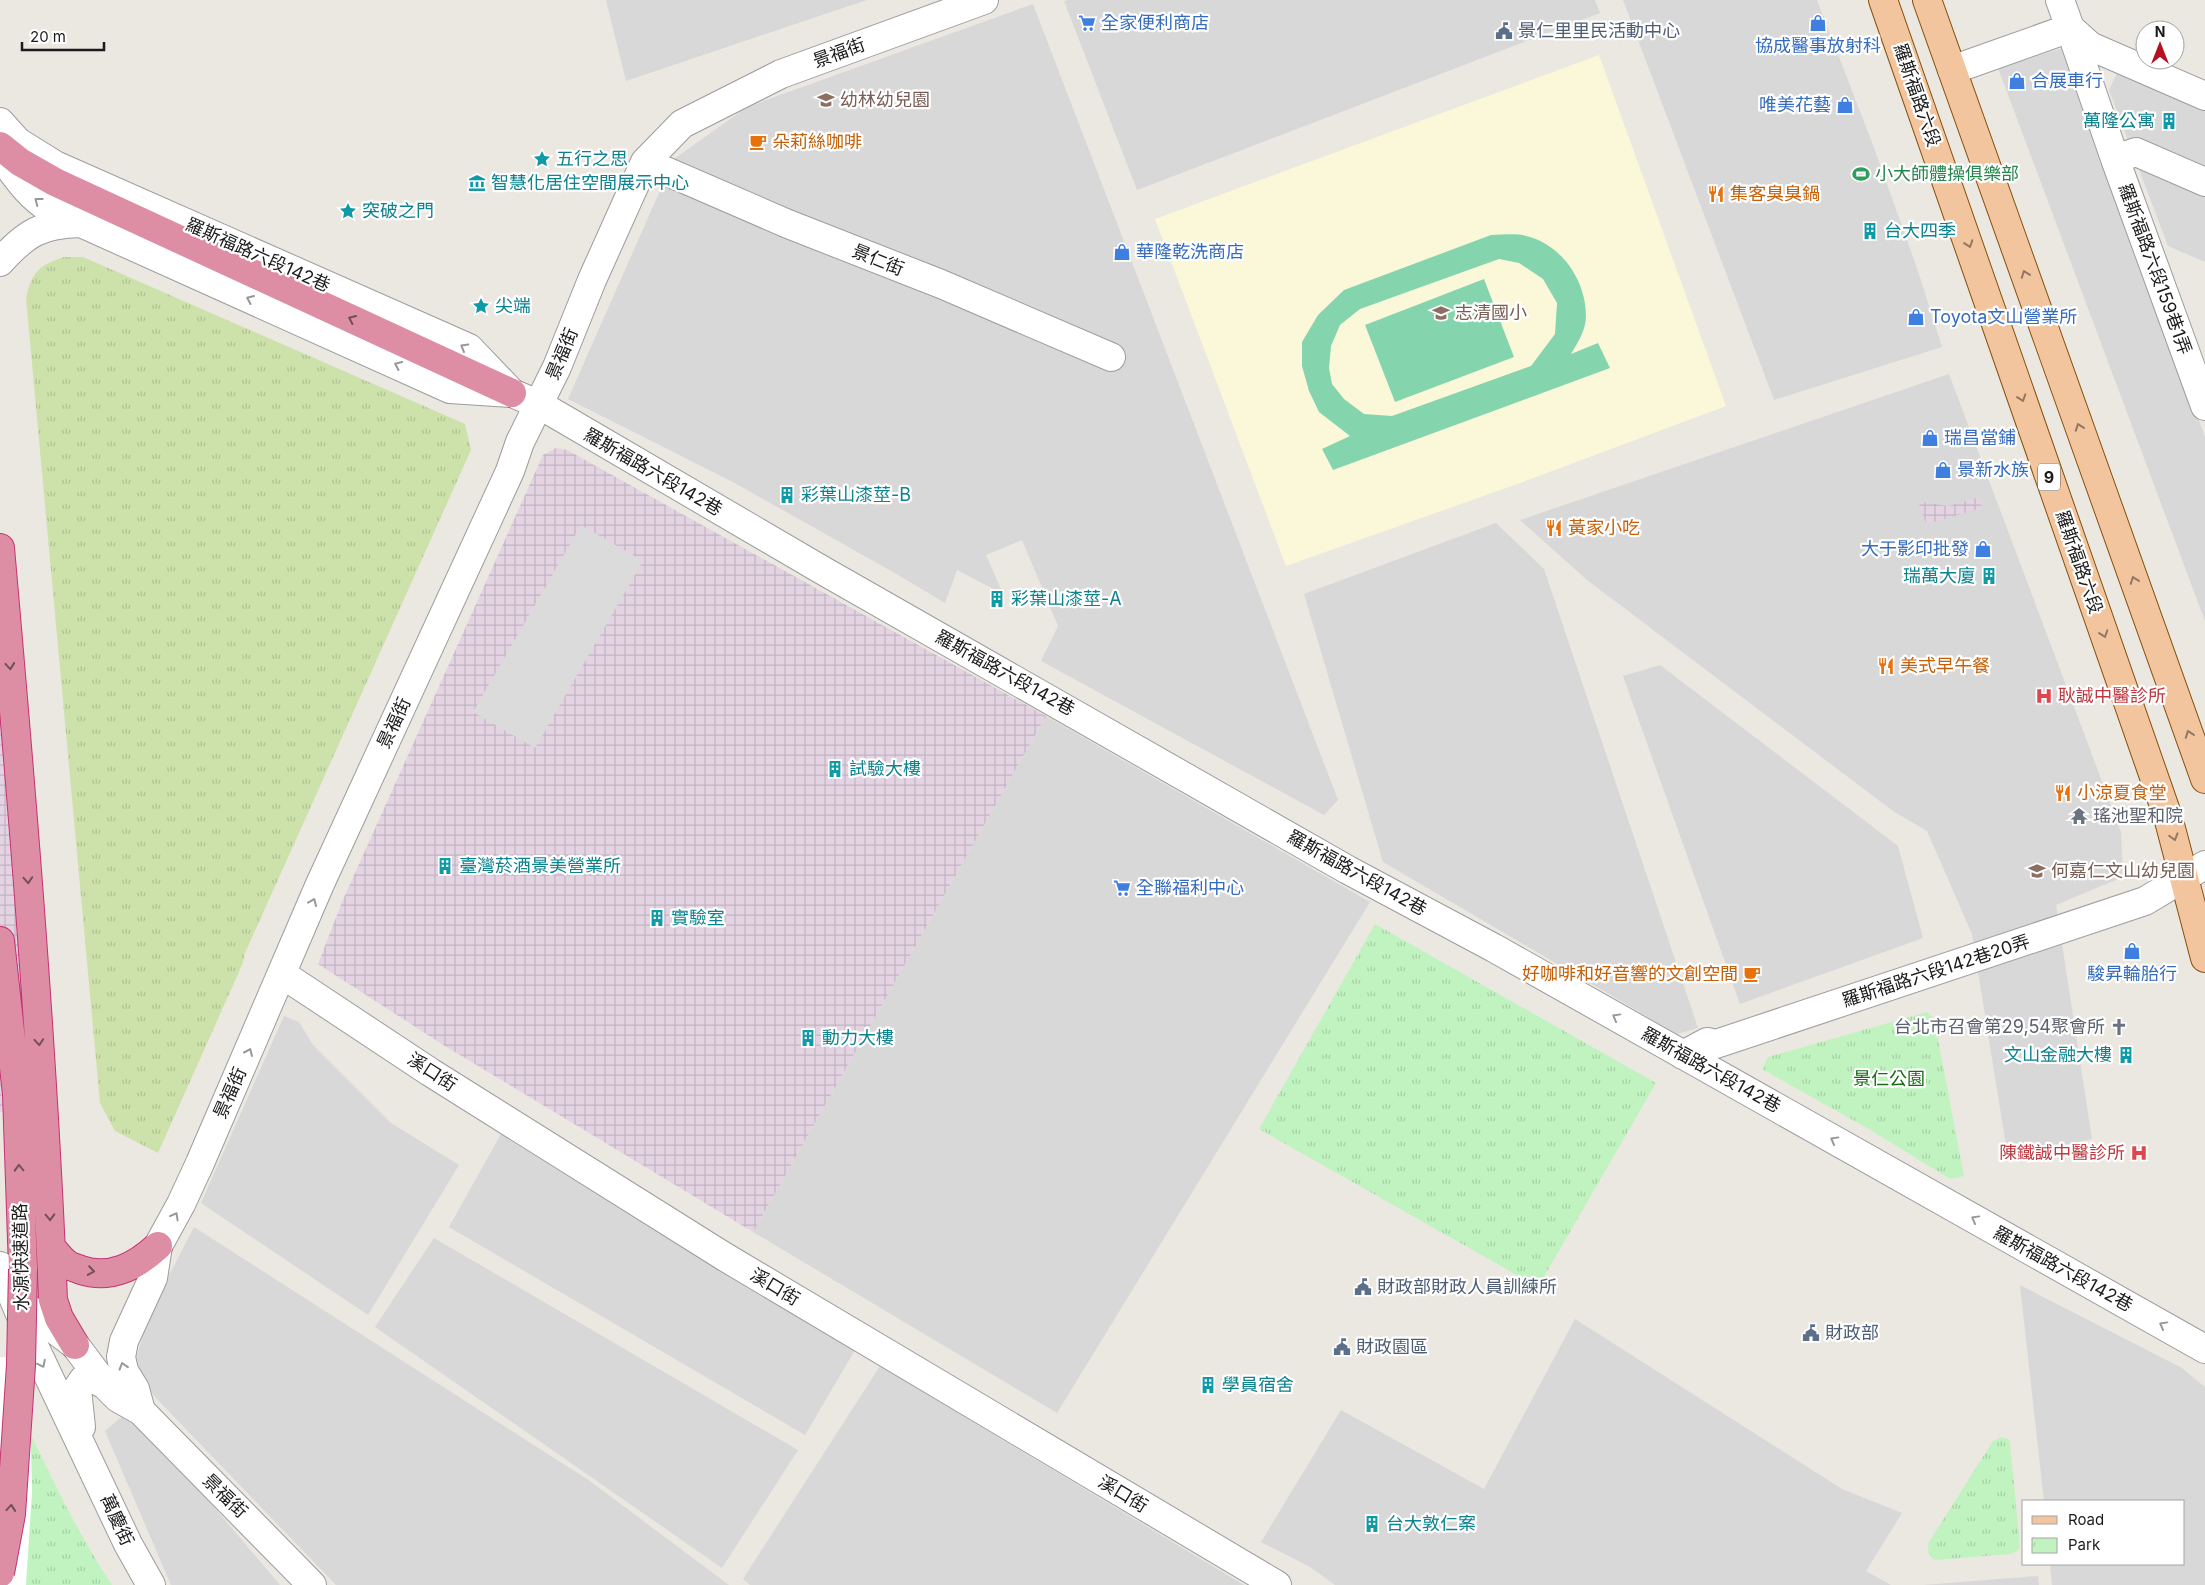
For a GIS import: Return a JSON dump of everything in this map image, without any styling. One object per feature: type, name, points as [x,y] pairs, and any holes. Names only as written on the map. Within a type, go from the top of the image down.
[{"type":"highway","points":[[0,146],[20,162],[54,182],[512,393]]},
{"type":"highway","points":[[0,548],[25,831],[49,1186],[53,1300],[59,1318],[75,1345]]},
{"type":"highway","name":"水源快速道路","points":[[0,941],[17,1094],[23,1269],[21,1365],[11,1514],[0,1573]]},
{"type":"highway","points":[[51,1247],[67,1265],[105,1274],[126,1269],[142,1261],[158,1246]]},
{"type":"main road","name":"羅斯福路六段","points":[[1884,0],[2168,817],[2195,870],[2205,958]]},
{"type":"main road","points":[[1927,0],[2205,780]]},
{"type":"street","name":"景福街","points":[[312,1585],[141,1411],[135,1389],[124,1372],[120,1357],[124,1341],[153,1278],[158,1246],[182,1204],[320,884],[510,471],[520,442],[540,405],[645,162],[682,124],[781,74],[984,0]]},
{"type":"street","name":"羅斯福路六段159巷1弄","points":[[2060,0],[2115,159],[2205,406]]},
{"type":"street","points":[[1952,70],[2070,28],[2090,46],[2205,96]]},
{"type":"street","name":"羅斯福路六段142巷","points":[[0,122],[18,142],[54,165],[469,348],[512,393]]},
{"type":"street","points":[[2115,159],[2136,152],[2205,182]]},
{"type":"street","name":"羅斯福路六段142巷","points":[[0,155],[24,187],[41,203],[81,223],[450,389],[512,393],[540,405],[822,570],[1348,870],[1494,948],[2205,1349]]},
{"type":"street","name":"景仁街","points":[[645,162],[788,224],[941,284],[1111,357]]},
{"type":"street","points":[[0,262],[10,251],[38,230],[59,224],[81,223]]},
{"type":"street","name":"羅斯福路六段142巷20弄","points":[[1684,1055],[1707,1042],[1716,1044],[2145,901],[2195,870]]},
{"type":"street","name":"溪口街","points":[[282,974],[430,1072],[725,1257],[1277,1585]]},
{"type":"street","points":[[4,1277],[33,1313],[75,1345],[118,1398],[141,1411]]},
{"type":"street","points":[[4,1277],[86,1454]]},
{"type":"street","points":[[86,1454],[78,1409],[77,1389],[83,1380],[94,1379],[106,1385]]},
{"type":"street","name":"萬慶街","points":[[86,1454],[128,1544],[151,1585]]},
{"type":"shaded area","points":[[606,0],[867,0],[626,81]]},
{"type":"shaded area","points":[[1595,0],[1600,13],[1137,190],[1064,1]]},
{"type":"shaded area","points":[[1623,0],[1817,0],[1873,145],[1918,271],[1942,347],[1774,400]]},
{"type":"shaded area","points":[[1033,4],[1338,800],[1324,815],[1041,661],[1058,626],[1022,540],[986,555],[1003,594],[957,570],[945,603],[731,481],[568,399],[674,159],[747,107]]},
{"type":"shaded area","points":[[2063,48],[2205,437],[2205,621],[1998,68]]},
{"type":"shaded area","name":"志清國小","points":[[1599,55],[1726,406],[1509,487],[1286,566],[1155,219]]},
{"type":"shaded area","name":"萬隆公寓","points":[[2118,71],[2205,107],[2205,262],[2168,246],[2109,90]]},
{"type":"shaded area","points":[[1949,374],[2121,832],[2123,877],[2056,905],[2092,1139],[2008,1158],[1972,934],[1927,831],[1893,811],[1587,580],[1520,520]]},
{"type":"shaded area","points":[[556,448],[567,450],[1046,716],[753,1232],[445,1046],[318,964],[342,902],[543,455]]},
{"type":"shaded area","points":[[1979,497],[1982,508],[1926,524],[1918,501],[1948,506]]},
{"type":"shaded area","points":[[1496,523],[1544,569],[1698,1028],[1677,1034],[1383,862],[1304,594]]},
{"type":"shaded area","points":[[581,525],[643,561],[535,748],[473,712]]},
{"type":"shaded area","points":[[1660,665],[1898,846],[1923,938],[1740,1004],[1623,676]]},
{"type":"shaded area","points":[[0,684],[38,1109],[0,1112]]},
{"type":"shaded area","points":[[1046,716],[1370,902],[1057,1413],[753,1232]]},
{"type":"shaded area","points":[[284,1016],[299,1022],[313,1045],[391,1123],[459,1165],[368,1315],[201,1203]]},
{"type":"shaded area","points":[[502,1132],[858,1345],[805,1435],[449,1227]]},
{"type":"shaded area","points":[[194,1227],[590,1481],[729,1585],[336,1585],[156,1398],[133,1368],[151,1310]]},
{"type":"shaded area","points":[[434,1238],[798,1450],[722,1568],[375,1327]]},
{"type":"shaded area","points":[[2020,1285],[2182,1368],[2205,1387],[2205,1585],[2052,1585],[2050,1565],[2185,1565],[2185,1500],[2044,1500]]},
{"type":"shaded area","points":[[1575,1319],[1842,1489],[1902,1513],[1866,1571],[1891,1585],[1335,1585],[1310,1567],[1261,1542],[1341,1410],[1484,1489]]},
{"type":"shaded area","points":[[880,1366],[1244,1585],[750,1585],[743,1579]]},
{"type":"shaded area","points":[[131,1409],[280,1585],[171,1585],[105,1431]]},
{"type":"shaded area","points":[[2038,1576],[2039,1585],[1923,1585]]},
{"type":"green space","points":[[1513,234],[1526,236],[1539,240],[1560,255],[1569,266],[1582,289],[1586,321],[1581,336],[1571,354],[1598,343],[1610,368],[1333,470],[1322,449],[1350,436],[1319,412],[1309,391],[1302,366],[1302,342],[1318,315],[1344,290],[1491,235]],"holes":[[[1499,259],[1519,263],[1543,279],[1557,303],[1555,334],[1531,366],[1392,416],[1364,414],[1344,399],[1332,384],[1329,368],[1331,346],[1340,325],[1360,309]]]},
{"type":"green space","points":[[64,257],[83,257],[465,424],[471,450],[245,953],[242,965],[158,1153],[115,1131],[100,1103],[26,298],[31,282],[38,271],[48,263]]},
{"type":"green space","points":[[1484,279],[1514,357],[1395,402],[1365,325]]},
{"type":"green space","points":[[1375,924],[1656,1083],[1538,1287],[1259,1129]]},
{"type":"green space","name":"景仁公園","points":[[1927,1012],[1934,1019],[1964,1176],[1950,1179],[1874,1132],[1762,1069],[1768,1057]]},
{"type":"green space","points":[[0,1367],[66,1506],[112,1585],[0,1585]]},
{"type":"green space","points":[[2001,1437],[2008,1439],[2010,1443],[2020,1547],[2016,1552],[2010,1554],[1935,1560],[1929,1552],[1929,1542],[1993,1441]]},
{"type":"pier","points":[[0,1357],[32,1358],[30,1406],[32,1492],[26,1585],[0,1585]]},
{"type":"place","name":"全家便利商店","points":[[1087,23]]},
{"type":"place","name":"協成醫事放射科","points":[[1818,23]]},
{"type":"place","name":"景仁里里民活動中心","points":[[1504,31]]},
{"type":"place","name":"合展車行","points":[[2017,81]]},
{"type":"place","name":"幼林幼兒園","points":[[826,100]]},
{"type":"place","name":"唯美花藝","points":[[1845,105]]},
{"type":"place","name":"萬隆公寓","points":[[2169,121]]},
{"type":"place","name":"朵莉絲咖啡","points":[[758,142]]},
{"type":"place","name":"五行之思","points":[[542,159]]},
{"type":"place","name":"小大師體操俱樂部","points":[[1861,174]]},
{"type":"place","name":"智慧化居住空間展示中心","points":[[477,183]]},
{"type":"place","name":"集客臭臭鍋","points":[[1716,194]]},
{"type":"place","name":"突破之門","points":[[348,211]]},
{"type":"place","name":"台大四季","points":[[1870,231]]},
{"type":"place","name":"華隆乾洗商店","points":[[1122,252]]},
{"type":"place","name":"尖端","points":[[481,306]]},
{"type":"place","name":"志清國小","points":[[1441,313]]},
{"type":"place","name":"Toyota文山營業所","points":[[1916,317]]},
{"type":"place","name":"瑞昌當鋪","points":[[1930,438]]},
{"type":"place","name":"景新水族","points":[[1943,470]]},
{"type":"place","name":"彩葉山漆莖-B","points":[[787,495]]},
{"type":"place","name":"黃家小吃","points":[[1554,528]]},
{"type":"place","name":"大于影印批發","points":[[1983,549]]},
{"type":"place","name":"瑞萬大廈","points":[[1989,576]]},
{"type":"place","name":"彩葉山漆莖-A","points":[[997,599]]},
{"type":"place","name":"美式早午餐","points":[[1886,666]]},
{"type":"place","name":"耿誠中醫診所","points":[[2044,696]]},
{"type":"place","name":"試驗大樓","points":[[835,769]]},
{"type":"place","name":"小涼夏食堂","points":[[2063,793]]},
{"type":"place","name":"瑤池聖和院","points":[[2079,816]]},
{"type":"place","name":"臺灣菸酒景美營業所","points":[[445,866]]},
{"type":"place","name":"何嘉仁文山幼兒園","points":[[2037,871]]},
{"type":"place","name":"全聯福利中心","points":[[1122,888]]},
{"type":"place","name":"實驗室","points":[[657,918]]},
{"type":"place","name":"駿昇輪胎行","points":[[2132,951]]},
{"type":"place","name":"好咖啡和好音響的文創空間","points":[[1752,974]]},
{"type":"place","name":"台北市召會第29,54聚會所","points":[[2119,1027]]},
{"type":"place","name":"動力大樓","points":[[808,1038]]},
{"type":"place","name":"文山金融大樓","points":[[2126,1055]]},
{"type":"place","name":"陳鐵誠中醫診所","points":[[2139,1153]]},
{"type":"place","name":"財政部財政人員訓練所","points":[[1363,1287]]},
{"type":"place","name":"財政部","points":[[1811,1333]]},
{"type":"place","name":"財政園區","points":[[1342,1347]]},
{"type":"place","name":"學員宿舍","points":[[1208,1385]]},
{"type":"place","name":"台大敦仁案","points":[[1372,1524]]}]
